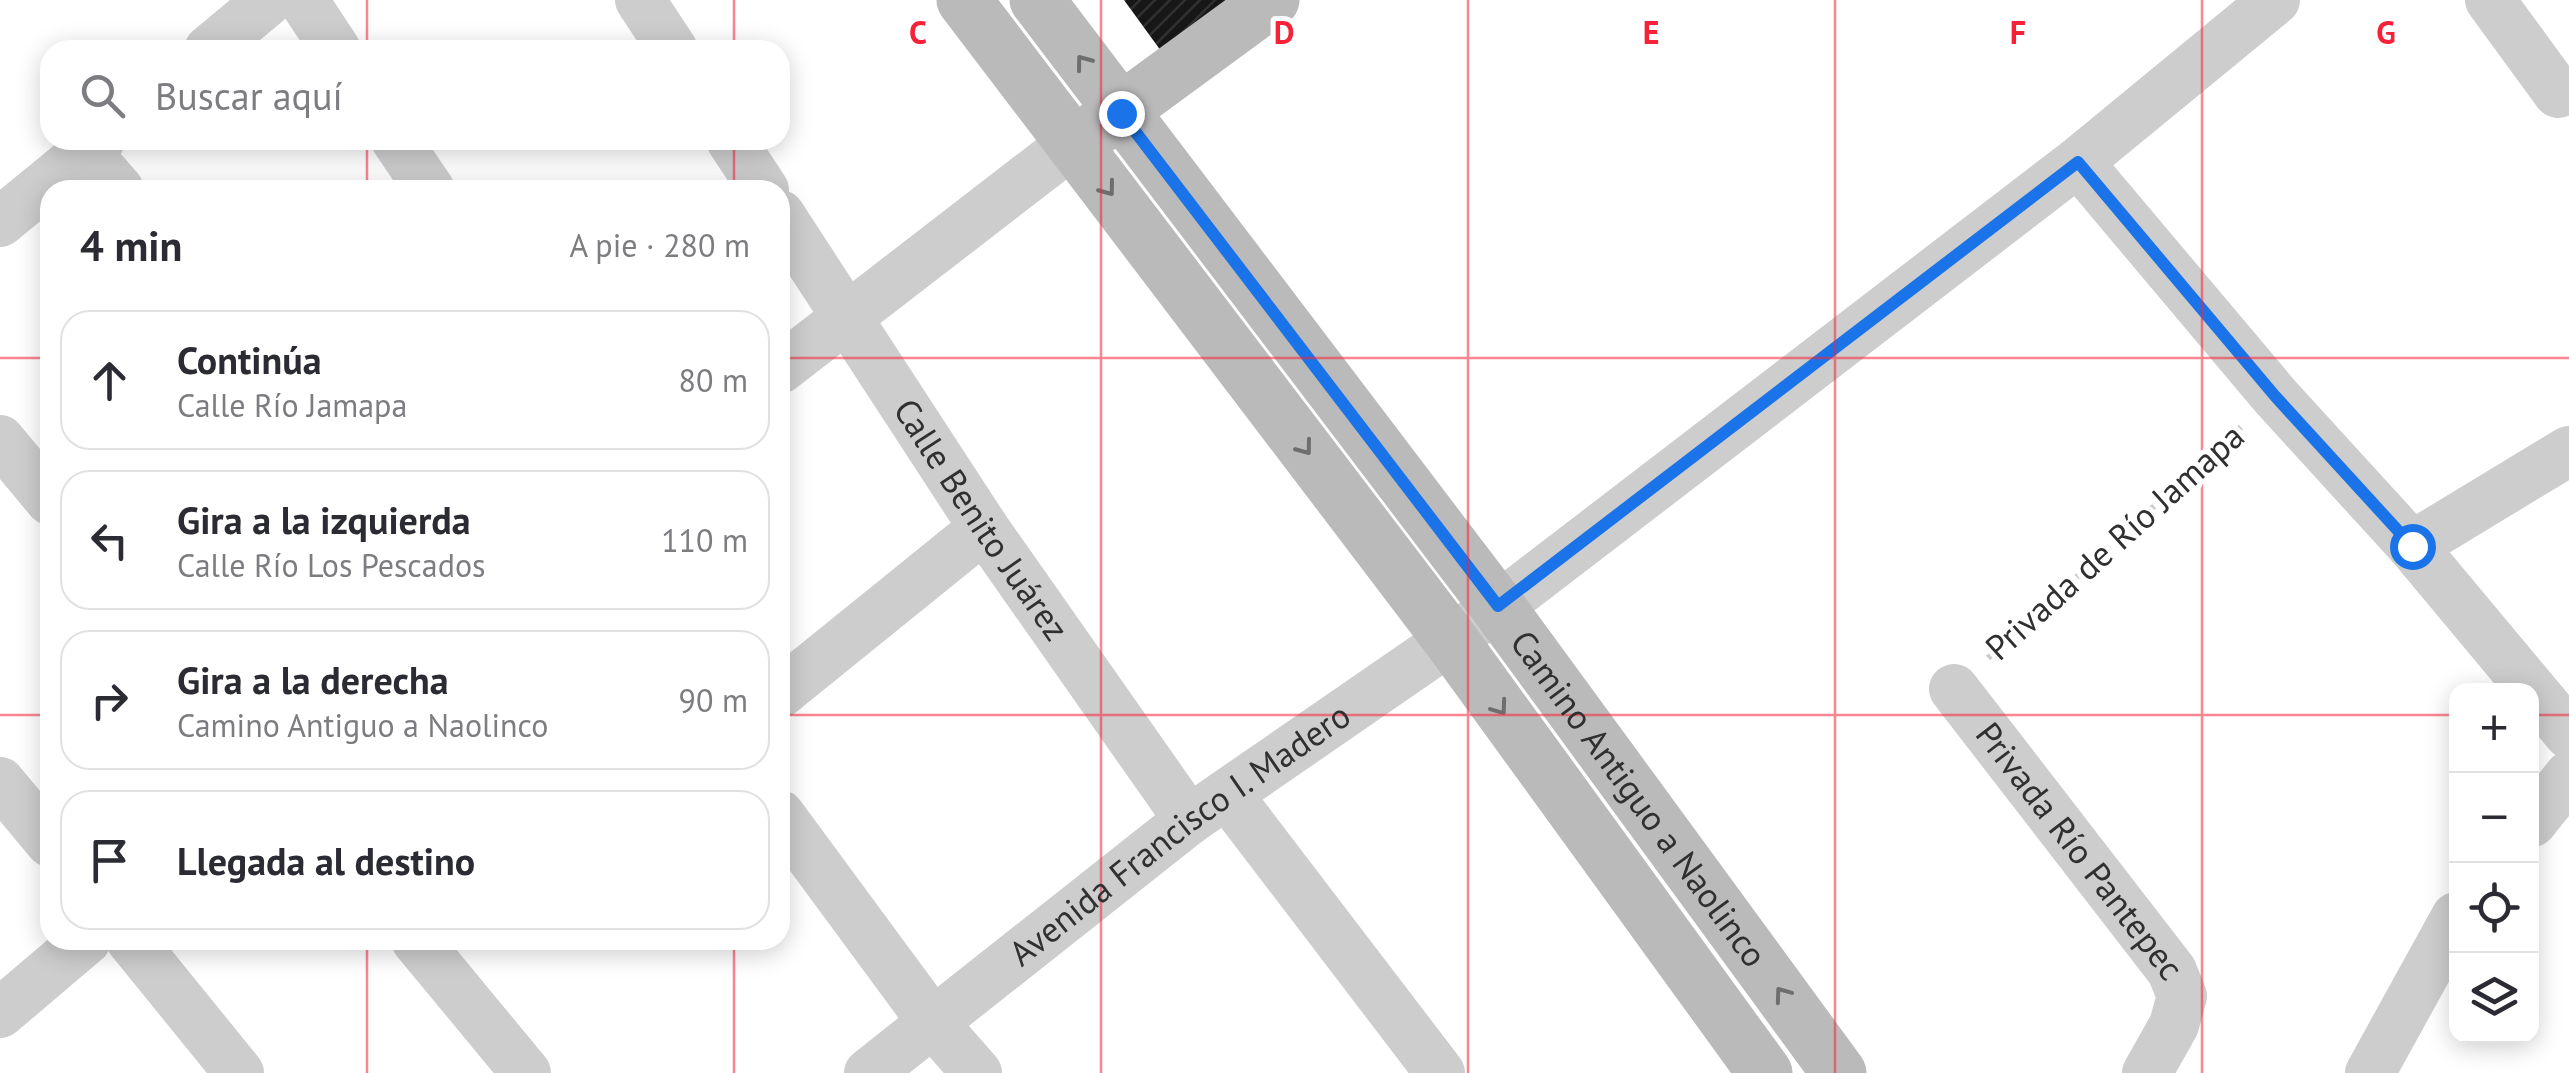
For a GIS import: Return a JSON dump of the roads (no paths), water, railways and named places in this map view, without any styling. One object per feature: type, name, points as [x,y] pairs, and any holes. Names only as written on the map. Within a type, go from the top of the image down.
[{"type":"main road","name":"Camino Antiguo a Naolinco","points":[[964,0],[1450,640],[1766,1073]]},
{"type":"main road","name":"Camino Antiguo a Naolinco","points":[[1037,0],[1498,606],[1840,1073]]},
{"type":"main road","points":[[1073,144],[1121,113],[1272,0]]},
{"type":"street","points":[[303,0],[329,40]]},
{"type":"street","points":[[640,0],[666,40]]},
{"type":"street","name":"Avenida Francisco I. Madero","points":[[870,1073],[1208,807],[1498,606],[2078,162],[2275,0]]},
{"type":"street","points":[[2490,0],[2558,93]]},
{"type":"street","points":[[219,40],[253,6]]},
{"type":"street","points":[[790,361],[1073,144]]},
{"type":"street","points":[[51,180],[88,150]]},
{"type":"street","points":[[95,150],[112,180]]},
{"type":"street","points":[[403,150],[423,180]]},
{"type":"street","points":[[738,150],[757,180]]},
{"type":"street","points":[[2078,162],[2275,396],[2412,546],[2569,734]]},
{"type":"street","points":[[0,222],[40,189]]},
{"type":"street","name":"Calle Benito Juárez","points":[[790,230],[984,528],[1208,807],[1440,1073]]},
{"type":"street","points":[[0,440],[40,488]]},
{"type":"street","points":[[2412,546],[2569,451]]},
{"type":"street","points":[[790,686],[984,528]]},
{"type":"street","name":"Privada Río Pantepec","points":[[1954,689],[2172,972],[2182,996],[2174,1025],[2147,1073]]},
{"type":"street","points":[[2539,813],[2569,776]]},
{"type":"street","points":[[0,782],[40,830]]},
{"type":"street","points":[[790,829],[934,1024],[977,1073]]},
{"type":"street","points":[[2370,1073],[2449,929]]},
{"type":"street","points":[[0,1013],[74,950]]},
{"type":"street","points":[[139,950],[239,1073]]},
{"type":"street","points":[[424,950],[526,1073]]}]
